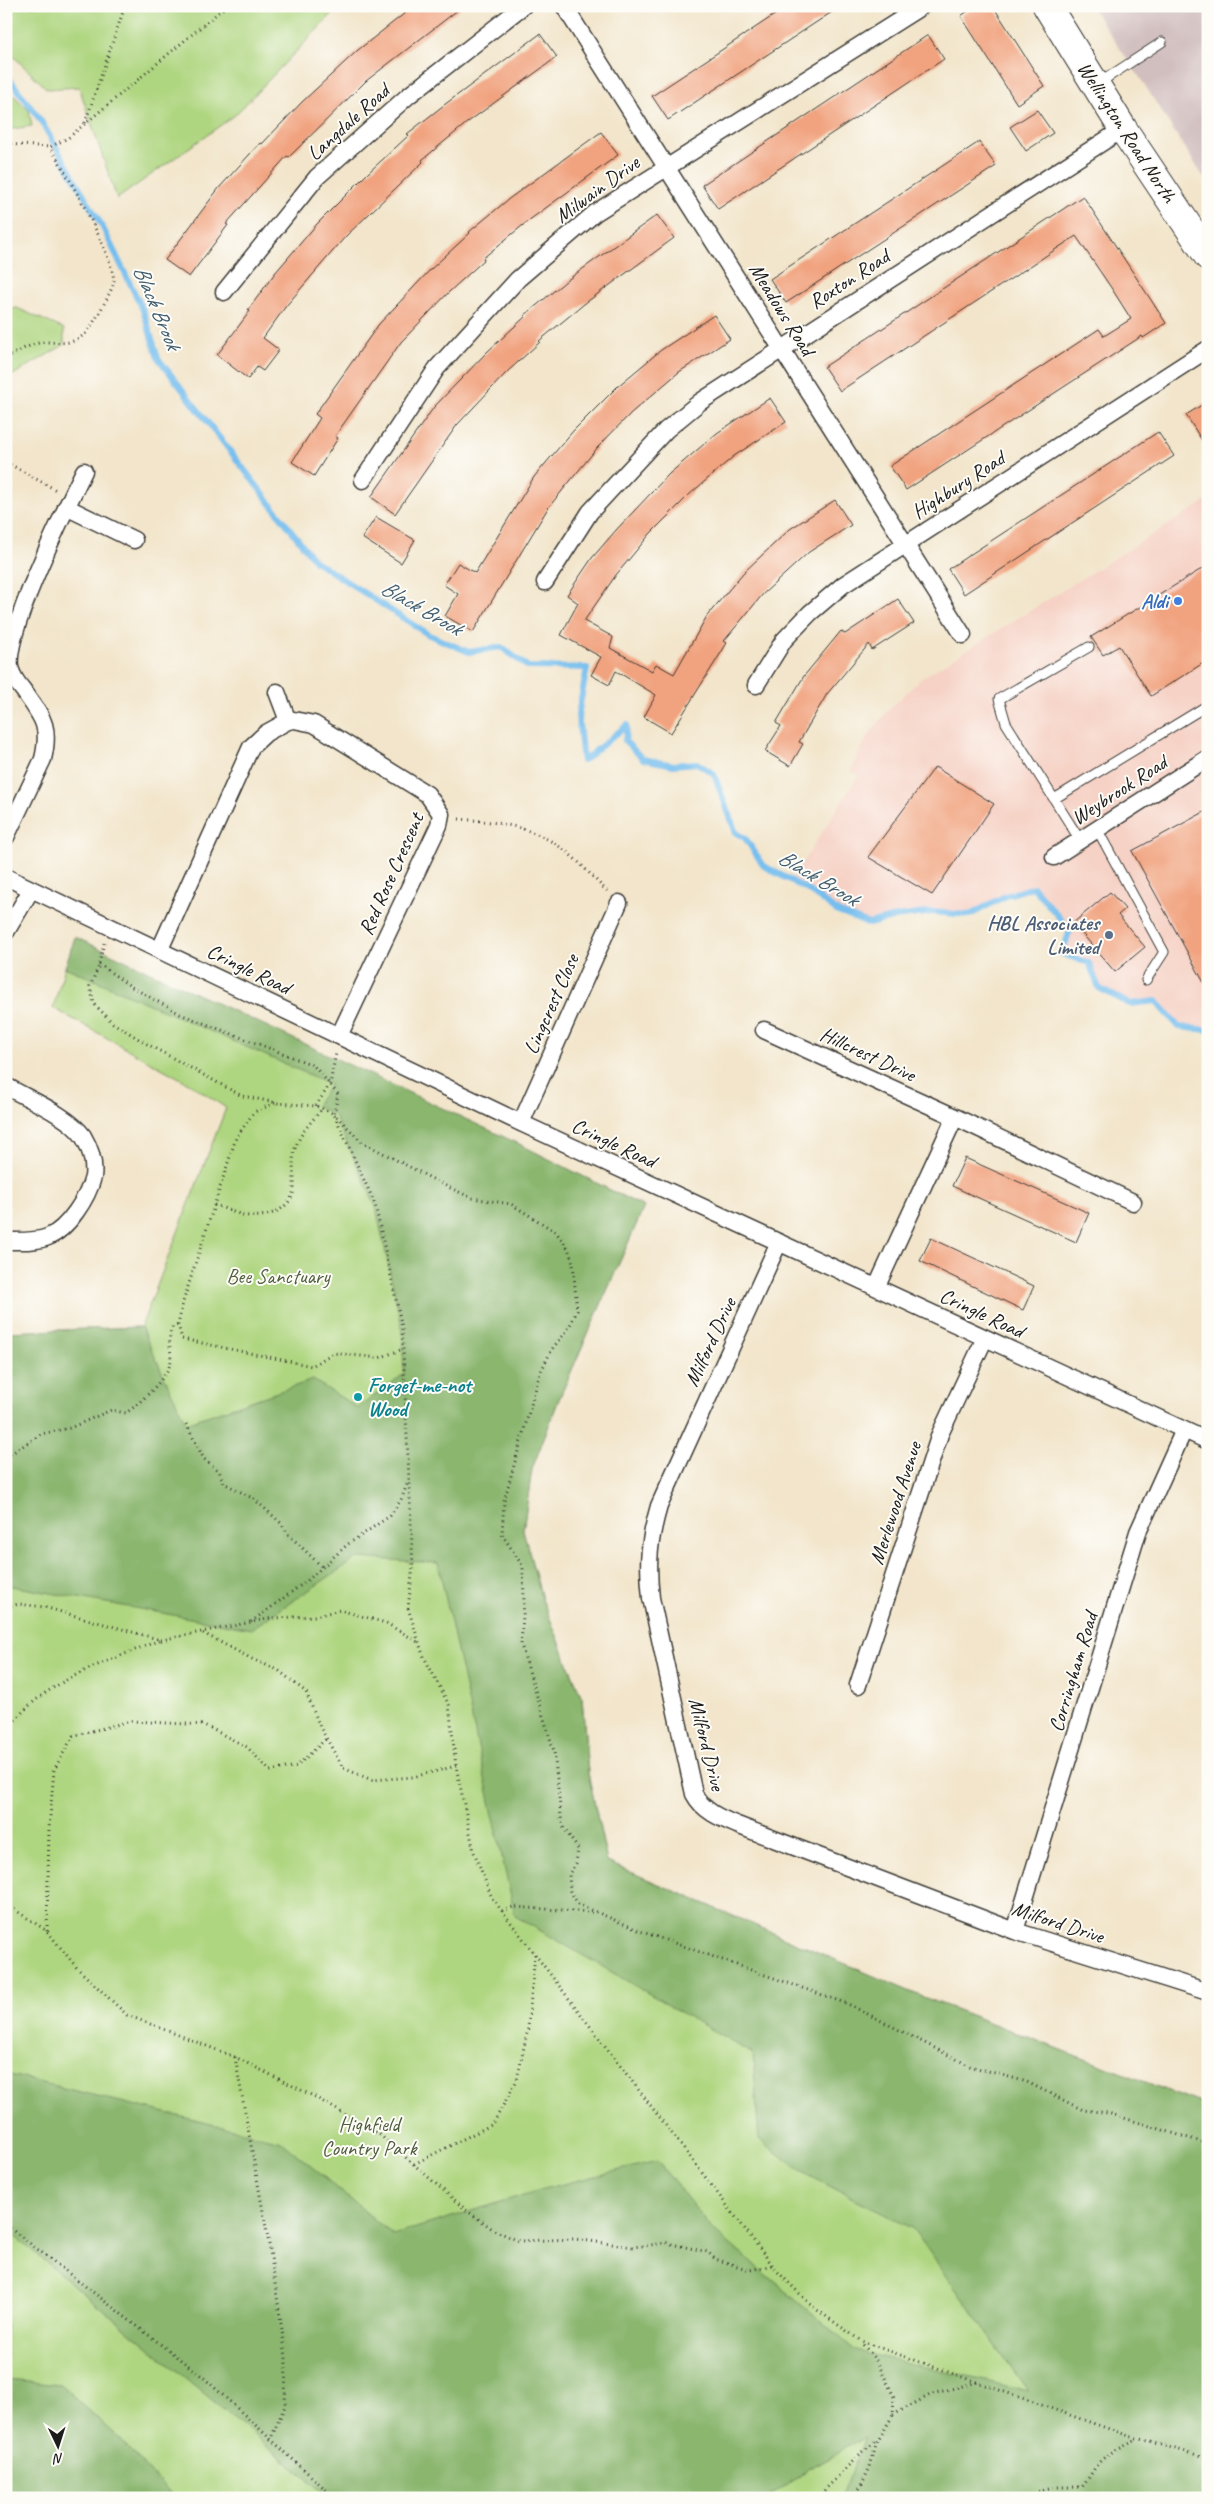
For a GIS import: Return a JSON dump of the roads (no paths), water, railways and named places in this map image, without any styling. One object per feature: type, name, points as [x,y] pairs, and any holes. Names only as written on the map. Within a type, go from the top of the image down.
[{"type":"highway","name":"Wellington Road North","points":[[1048,6],[1123,129],[1208,256]]},
{"type":"street","name":"Langdale Road","points":[[224,292],[317,177],[408,96],[523,6]]},
{"type":"street","name":"Meadows Road","points":[[564,6],[963,636]]},
{"type":"street","name":"Milwain Drive","points":[[363,480],[437,368],[518,279],[595,213],[666,166],[922,6]]},
{"type":"street","name":"Roxton Road","points":[[545,582],[590,512],[666,430],[700,402],[1123,129]]},
{"type":"street","name":"Highbury Road","points":[[756,685],[784,640],[810,613],[843,585],[1208,349]]},
{"type":"street","points":[[6,837],[43,759],[47,729],[40,714],[14,678],[10,666],[16,626],[66,507],[84,471]]},
{"type":"street","points":[[66,507],[134,540]]},
{"type":"street","points":[[160,949],[251,747],[266,733],[288,721],[277,692]]},
{"type":"street","name":"Red Rose Crescent","points":[[288,721],[294,720],[314,724],[427,794],[442,814],[339,1036]]},
{"type":"street","name":"Weybrook Road","points":[[1054,857],[1208,758]]},
{"type":"street","name":"Cringle Road","points":[[6,877],[521,1123],[877,1286],[1184,1430],[1206,1436]]},
{"type":"street","points":[[6,932],[31,890]]},
{"type":"street","name":"Lingcrest Close","points":[[521,1123],[619,902]]},
{"type":"street","name":"Hillcrest Drive","points":[[764,1030],[955,1117],[1133,1202]]},
{"type":"street","points":[[6,1086],[68,1122],[82,1136],[93,1162],[92,1177],[80,1206],[66,1225],[48,1237],[6,1241]]},
{"type":"street","points":[[877,1286],[955,1117]]},
{"type":"street","name":"Milford Drive","points":[[780,1242],[659,1506],[650,1536],[648,1565],[651,1598],[694,1794],[699,1805],[737,1825],[1015,1931],[1208,1992]]},
{"type":"street","name":"Merlewood Avenue","points":[[858,1685],[940,1434],[985,1338]]},
{"type":"street","name":"Corringham Road","points":[[1015,1931],[1138,1532],[1184,1430]]},
{"type":"lane","points":[[1096,85],[1162,42]]},
{"type":"lane","points":[[1080,840],[1006,723],[999,699],[1090,647]]},
{"type":"lane","points":[[1054,799],[1208,705]]},
{"type":"lane","points":[[1097,829],[1164,952],[1146,980]]},
{"type":"waterway","name":"Black Brook","points":[[6,74],[41,121],[102,226],[143,310],[158,358],[315,561],[429,635],[469,652],[501,647],[528,667],[587,668],[578,715],[583,761],[627,725],[625,741],[643,759],[673,765],[697,763],[714,774],[736,833],[745,838],[764,866],[808,890],[838,912],[869,924],[895,917],[932,912],[970,915],[1005,896],[1033,887],[1070,930],[1062,954],[1089,963],[1099,988],[1130,1004],[1156,1001],[1179,1027],[1208,1030]]},
{"type":"place","name":"Aldi","points":[[1178,601]]},
{"type":"place","name":"HBL Associates Limited","points":[[1109,935]]},
{"type":"place","name":"Forget-me-not Wood","points":[[358,1397]]},
{"type":"park label","name":"Bee Sanctuary","points":[[278,1276]]},
{"type":"park label","name":"Highfield Country Park","points":[[369,2136]]}]
